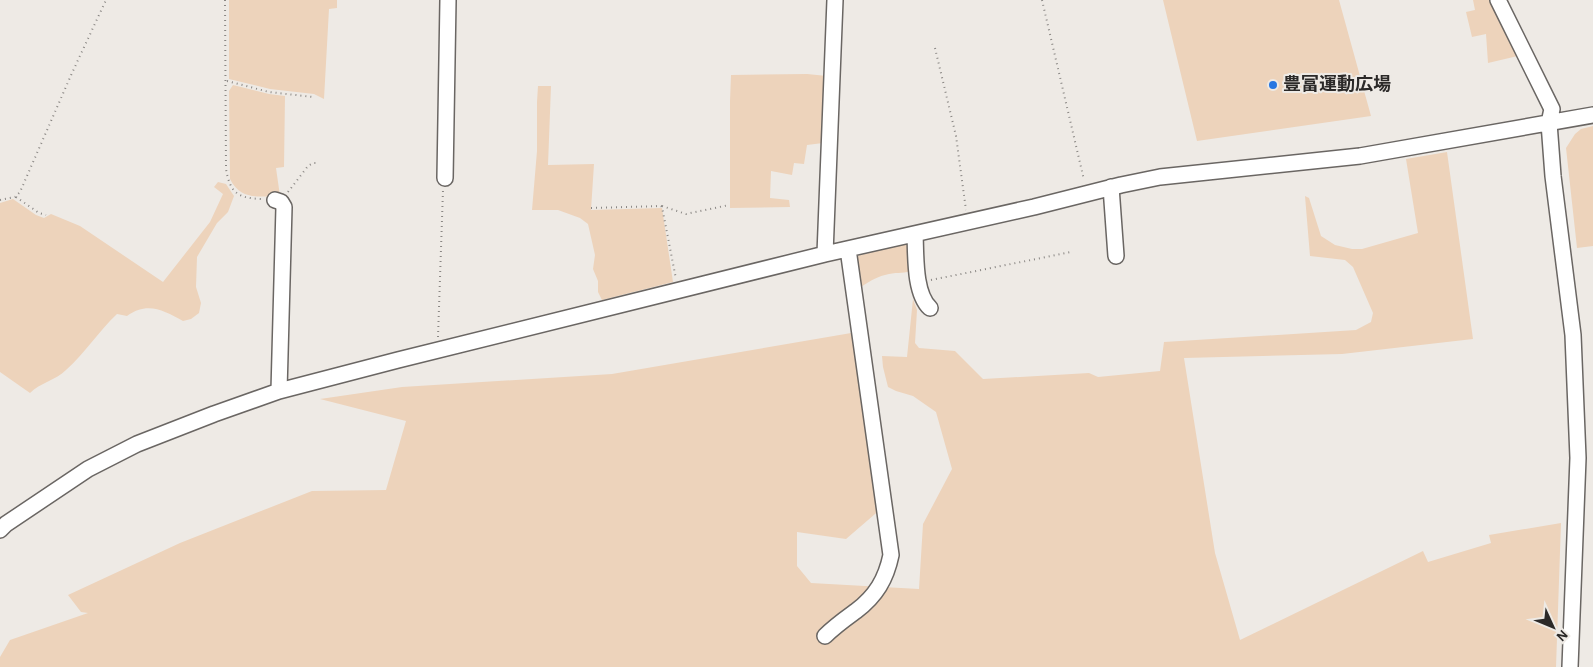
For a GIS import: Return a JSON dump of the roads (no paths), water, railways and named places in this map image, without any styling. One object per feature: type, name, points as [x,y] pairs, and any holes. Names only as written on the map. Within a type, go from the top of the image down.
[{"type":"street","points":[[445,178],[448,0]]},
{"type":"street","points":[[826,254],[835,0]]},
{"type":"street","points":[[1498,0],[1552,110],[1549,123],[1553,176],[1572,335],[1578,449],[1570,667]]},
{"type":"street","points":[[0,530],[6,524],[88,469],[137,444],[279,391],[826,254],[1110,187],[1160,177],[1360,156],[1593,116]]},
{"type":"street","points":[[1110,187],[1116,256]]},
{"type":"street","points":[[278,201],[284,207],[279,391]]},
{"type":"street","points":[[915,234],[918,282],[922,296],[930,308]]},
{"type":"street","points":[[825,636],[835,626],[856,611],[876,591],[883,581],[892,555],[848,249]]},
{"type":"place","name":"豊富運動広場","points":[[1273,85]]}]
